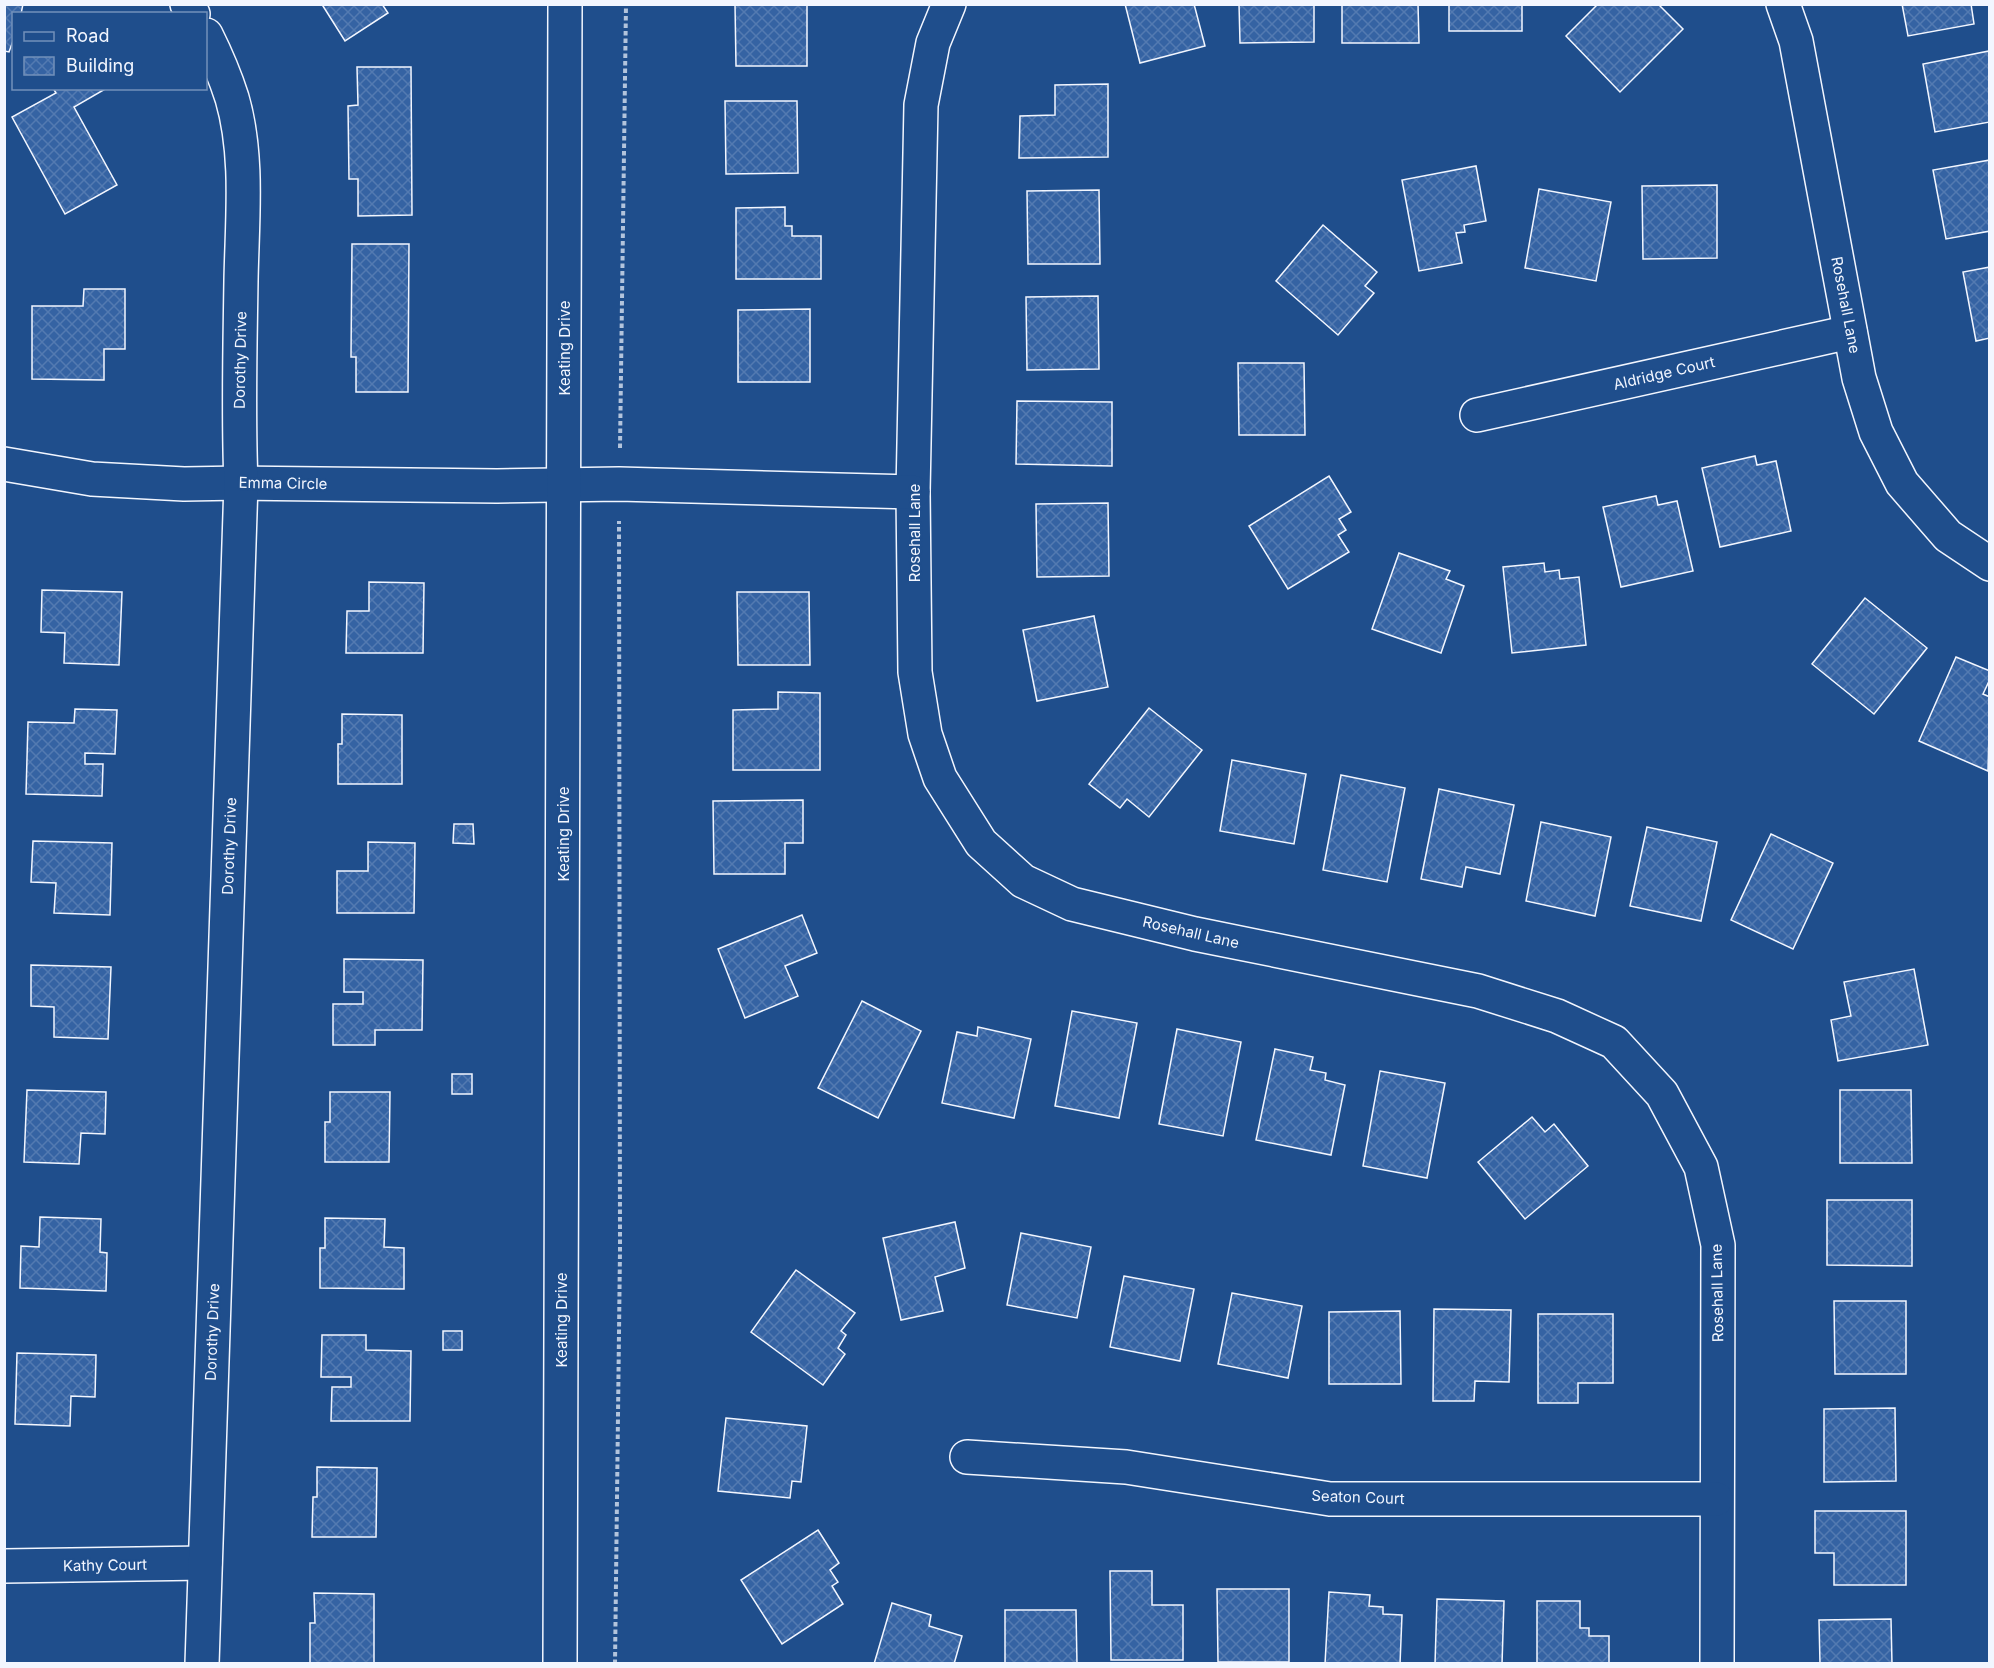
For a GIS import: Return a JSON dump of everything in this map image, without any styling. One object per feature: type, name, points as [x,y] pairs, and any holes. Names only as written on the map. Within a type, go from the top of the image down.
[{"type":"street","name":"Keating Drive","points":[[560,1664],[566,4]]},
{"type":"street","name":"Rosehall Lane","points":[[949,4],[933,43],[921,105],[913,492],[915,672],[925,734],[940,778],[981,843],[1023,881],[1072,904],[1195,934],[1478,991],[1557,1016],[1614,1042],[1662,1094],[1701,1167],[1718,1245],[1717,1664]]},
{"type":"street","name":"Rosehall Lane","points":[[1783,4],[1796,41],[1859,378],[1876,432],[1902,483],[1948,536],[1989,564]]},
{"type":"street","name":"Dorothy Drive","points":[[202,1664],[241,483],[239,430],[243,182],[240,139],[232,99],[207,37]]},
{"type":"street","name":"Aldridge Court","points":[[1477,415],[1850,332]]},
{"type":"street","name":"Emma Circle","points":[[4,464],[81,478],[184,484],[619,484],[913,492]]},
{"type":"street","name":"Seaton Court","points":[[967,1457],[1126,1467],[1330,1499],[1716,1499]]},
{"type":"street","name":"Kathy Court","points":[[4,1566],[205,1563]]},
{"type":"path","points":[[620,440],[626,4]]},
{"type":"path","points":[[615,1664],[620,1250],[619,522]]},
{"type":"building","points":[[4,4],[23,4],[21,12],[12,12],[12,44],[9,52],[4,51]]},
{"type":"building","points":[[325,4],[382,4],[388,13],[345,41],[323,6]]},
{"type":"building","points":[[735,4],[807,4],[807,66],[736,66]]},
{"type":"building","points":[[1125,4],[1194,4],[1205,46],[1140,63]]},
{"type":"building","points":[[1239,4],[1314,4],[1314,42],[1240,43]]},
{"type":"building","points":[[1342,4],[1418,4],[1419,43],[1342,43]]},
{"type":"building","points":[[1449,4],[1522,4],[1522,31],[1449,31]]},
{"type":"building","points":[[1598,4],[1658,4],[1683,29],[1620,92],[1566,36]]},
{"type":"building","points":[[1902,4],[1971,4],[1974,24],[1908,36]]},
{"type":"building","points":[[1989,51],[1990,122],[1935,132],[1923,64]]},
{"type":"building","points":[[357,67],[411,67],[412,215],[358,216],[358,179],[349,179],[348,106],[358,105]]},
{"type":"building","points":[[1108,84],[1108,157],[1019,158],[1020,116],[1055,115],[1055,85]]},
{"type":"building","points":[[54,90],[104,90],[74,107],[117,185],[65,214],[12,117],[56,93]]},
{"type":"building","points":[[725,101],[797,101],[798,173],[726,174]]},
{"type":"building","points":[[1990,160],[1990,231],[1946,239],[1933,170]]},
{"type":"building","points":[[1476,166],[1486,221],[1464,225],[1465,232],[1456,233],[1462,263],[1419,271],[1402,180]]},
{"type":"building","points":[[1717,185],[1717,258],[1643,259],[1642,186]]},
{"type":"building","points":[[1539,189],[1611,202],[1596,281],[1525,268]]},
{"type":"building","points":[[1099,190],[1100,264],[1028,264],[1027,191]]},
{"type":"building","points":[[785,207],[785,226],[792,226],[792,236],[821,236],[821,279],[736,279],[736,208]]},
{"type":"building","points":[[1323,225],[1377,272],[1365,286],[1374,293],[1338,335],[1276,281]]},
{"type":"building","points":[[352,244],[409,244],[408,392],[356,392],[356,357],[351,357]]},
{"type":"building","points":[[1990,267],[1990,338],[1976,341],[1963,272]]},
{"type":"building","points":[[84,289],[125,289],[125,349],[104,349],[104,380],[32,379],[32,306],[83,306]]},
{"type":"building","points":[[1098,296],[1099,369],[1027,370],[1026,297]]},
{"type":"building","points":[[810,309],[810,382],[738,382],[738,310]]},
{"type":"building","points":[[1238,363],[1304,363],[1305,435],[1239,435]]},
{"type":"building","points":[[1017,401],[1112,402],[1112,466],[1016,464]]},
{"type":"building","points":[[1755,456],[1757,465],[1776,461],[1791,531],[1720,547],[1702,468]]},
{"type":"building","points":[[1329,476],[1351,512],[1339,519],[1346,530],[1338,535],[1349,552],[1288,589],[1249,526]]},
{"type":"building","points":[[1656,496],[1658,505],[1677,501],[1693,571],[1621,587],[1603,507]]},
{"type":"building","points":[[1108,503],[1109,576],[1037,577],[1036,504]]},
{"type":"building","points":[[1399,553],[1450,571],[1446,579],[1464,586],[1441,653],[1372,629]]},
{"type":"building","points":[[1544,563],[1545,572],[1559,570],[1560,579],[1579,577],[1586,645],[1512,653],[1503,567]]},
{"type":"building","points":[[369,582],[424,583],[423,653],[346,653],[347,611],[369,611]]},
{"type":"building","points":[[42,590],[122,592],[119,665],[64,663],[65,633],[41,632]]},
{"type":"building","points":[[737,592],[809,592],[810,665],[738,665]]},
{"type":"building","points":[[1865,598],[1927,648],[1874,714],[1812,664]]},
{"type":"building","points":[[1094,616],[1108,687],[1037,701],[1023,630]]},
{"type":"building","points":[[1956,657],[1990,671],[1990,679],[1983,694],[1990,697],[1988,771],[1919,741]]},
{"type":"building","points":[[778,692],[820,693],[820,770],[733,770],[733,710],[778,709]]},
{"type":"building","points":[[1149,708],[1202,750],[1149,817],[1127,799],[1120,808],[1089,784]]},
{"type":"building","points":[[75,709],[117,710],[115,754],[85,753],[85,764],[103,764],[102,796],[26,794],[28,722],[74,723]]},
{"type":"building","points":[[342,714],[402,715],[402,784],[338,784],[338,744],[342,744]]},
{"type":"building","points":[[1232,760],[1306,774],[1294,844],[1220,831]]},
{"type":"building","points":[[1341,775],[1405,788],[1387,882],[1323,870]]},
{"type":"building","points":[[1439,789],[1514,805],[1500,874],[1466,867],[1462,887],[1421,879]]},
{"type":"building","points":[[803,800],[803,843],[785,843],[785,874],[714,874],[713,801]]},
{"type":"building","points":[[1541,822],[1611,837],[1595,916],[1526,901]]},
{"type":"building","points":[[454,824],[473,824],[474,844],[453,843]]},
{"type":"building","points":[[1647,827],[1717,842],[1701,921],[1630,906]]},
{"type":"building","points":[[1771,834],[1833,863],[1793,949],[1731,920]]},
{"type":"building","points":[[33,841],[112,843],[110,915],[54,913],[56,883],[31,882]]},
{"type":"building","points":[[368,842],[415,843],[414,913],[337,913],[337,871],[368,871]]},
{"type":"building","points":[[802,915],[817,953],[785,966],[798,996],[745,1018],[718,949]]},
{"type":"building","points":[[344,959],[423,960],[422,1030],[375,1030],[375,1045],[333,1045],[333,1004],[363,1004],[363,992],[344,992]]},
{"type":"building","points":[[31,965],[111,967],[108,1039],[54,1037],[54,1007],[31,1006]]},
{"type":"building","points":[[1914,969],[1928,1045],[1838,1061],[1831,1020],[1851,1016],[1844,982]]},
{"type":"building","points":[[862,1001],[921,1031],[878,1118],[818,1088]]},
{"type":"building","points":[[1072,1011],[1137,1023],[1119,1118],[1055,1106]]},
{"type":"building","points":[[978,1027],[1031,1039],[1014,1118],[942,1103],[957,1032],[977,1036]]},
{"type":"building","points":[[1177,1029],[1241,1042],[1223,1136],[1159,1124]]},
{"type":"building","points":[[1275,1049],[1313,1057],[1310,1070],[1326,1073],[1325,1080],[1345,1085],[1331,1155],[1256,1140]]},
{"type":"building","points":[[1380,1071],[1445,1083],[1427,1178],[1363,1166]]},
{"type":"building","points":[[452,1074],[472,1074],[472,1094],[452,1094]]},
{"type":"building","points":[[27,1090],[106,1092],[105,1134],[81,1133],[79,1164],[24,1162]]},
{"type":"building","points":[[1840,1090],[1911,1090],[1912,1163],[1840,1163]]},
{"type":"building","points":[[330,1092],[390,1092],[389,1162],[325,1162],[325,1122],[330,1122]]},
{"type":"building","points":[[1532,1117],[1545,1132],[1554,1124],[1588,1166],[1525,1219],[1478,1162]]},
{"type":"building","points":[[1827,1200],[1912,1200],[1912,1266],[1827,1265]]},
{"type":"building","points":[[40,1217],[101,1219],[100,1252],[107,1253],[106,1291],[20,1288],[21,1246],[39,1247]]},
{"type":"building","points":[[325,1218],[385,1219],[384,1247],[404,1248],[404,1289],[320,1288],[320,1248],[325,1248]]},
{"type":"building","points":[[955,1222],[965,1268],[935,1277],[943,1311],[901,1320],[883,1238]]},
{"type":"building","points":[[1021,1233],[1091,1247],[1077,1318],[1007,1305]]},
{"type":"building","points":[[796,1270],[855,1313],[841,1331],[846,1335],[838,1348],[845,1354],[823,1385],[751,1332]]},
{"type":"building","points":[[1124,1276],[1194,1289],[1180,1361],[1110,1347]]},
{"type":"building","points":[[1232,1293],[1302,1306],[1288,1378],[1218,1364]]},
{"type":"building","points":[[1834,1301],[1906,1301],[1906,1374],[1835,1374]]},
{"type":"building","points":[[1434,1309],[1511,1310],[1509,1382],[1475,1381],[1474,1401],[1433,1401]]},
{"type":"building","points":[[1400,1311],[1401,1384],[1329,1384],[1329,1312]]},
{"type":"building","points":[[1538,1314],[1613,1314],[1613,1383],[1578,1383],[1578,1403],[1538,1403]]},
{"type":"building","points":[[443,1331],[462,1331],[462,1350],[443,1350]]},
{"type":"building","points":[[322,1335],[366,1335],[366,1350],[411,1351],[410,1421],[331,1421],[332,1387],[351,1387],[351,1377],[321,1377]]},
{"type":"building","points":[[17,1353],[96,1355],[95,1397],[71,1396],[70,1426],[15,1424]]},
{"type":"building","points":[[1895,1408],[1896,1481],[1824,1482],[1824,1409]]},
{"type":"building","points":[[726,1418],[807,1426],[801,1482],[792,1481],[790,1498],[718,1491]]},
{"type":"building","points":[[317,1467],[377,1468],[376,1537],[312,1537],[313,1497],[317,1497]]},
{"type":"building","points":[[1815,1511],[1906,1511],[1906,1585],[1834,1585],[1834,1553],[1815,1553]]},
{"type":"building","points":[[818,1530],[839,1563],[830,1570],[838,1582],[832,1586],[843,1604],[782,1644],[741,1580]]},
{"type":"building","points":[[1110,1571],[1152,1571],[1152,1605],[1183,1605],[1183,1660],[1111,1660]]},
{"type":"building","points":[[1217,1589],[1289,1589],[1289,1662],[1218,1662]]},
{"type":"building","points":[[1329,1592],[1370,1595],[1369,1606],[1383,1607],[1383,1614],[1402,1615],[1400,1664],[1325,1664]]},
{"type":"building","points":[[314,1593],[374,1594],[374,1664],[310,1663],[310,1623],[315,1623]]},
{"type":"building","points":[[1437,1599],[1504,1601],[1502,1664],[1435,1664]]},
{"type":"building","points":[[1537,1601],[1580,1601],[1580,1628],[1589,1628],[1589,1636],[1609,1636],[1609,1664],[1537,1664]]},
{"type":"building","points":[[892,1603],[931,1615],[929,1626],[962,1636],[954,1664],[874,1664]]},
{"type":"building","points":[[1005,1610],[1076,1610],[1077,1664],[1005,1664]]},
{"type":"building","points":[[1891,1619],[1892,1664],[1820,1664],[1819,1620]]}]
